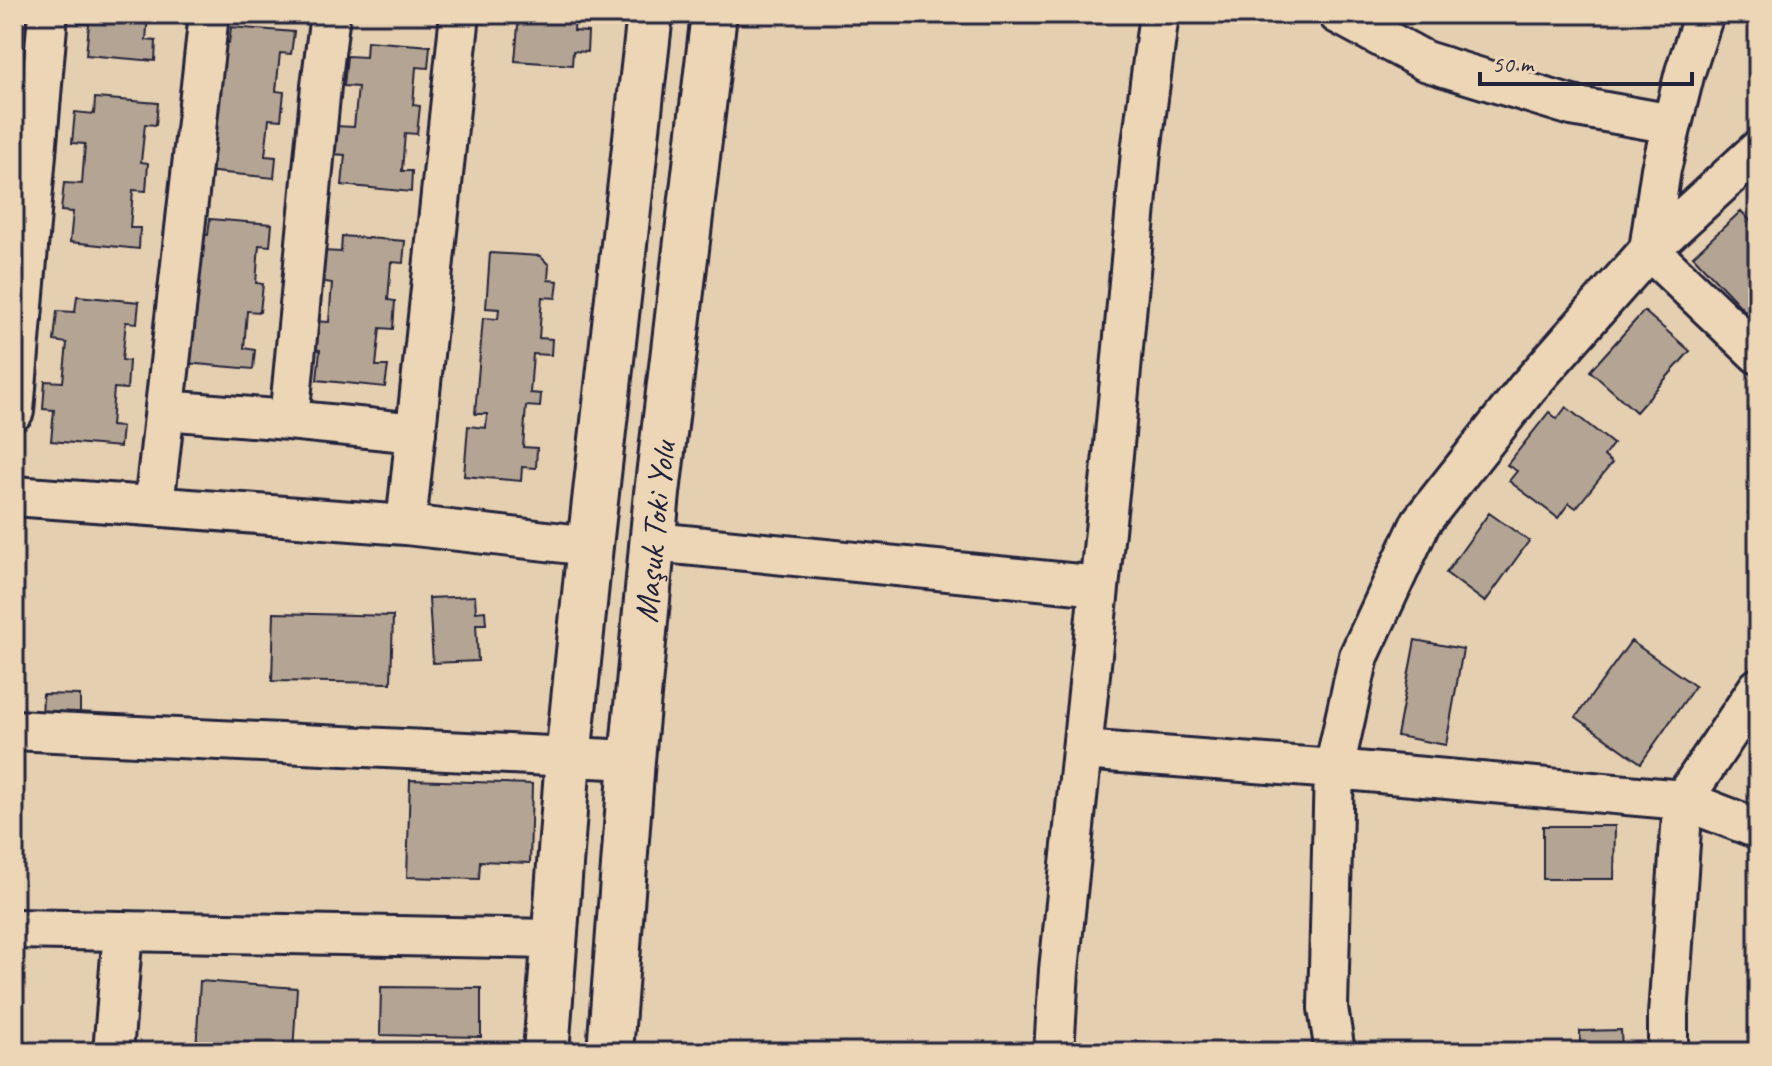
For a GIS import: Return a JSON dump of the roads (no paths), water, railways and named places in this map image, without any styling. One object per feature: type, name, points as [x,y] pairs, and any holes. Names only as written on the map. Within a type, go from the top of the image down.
[{"type":"main road","points":[[546,1052],[568,758],[650,14]]},
{"type":"main road","name":"Maşuk Toki Yolu","points":[[610,1052],[632,760],[657,493],[714,14]]},
{"type":"street","points":[[14,411],[48,14]]},
{"type":"street","points":[[154,506],[209,14]]},
{"type":"street","points":[[289,420],[330,14]]},
{"type":"street","points":[[406,525],[460,14]]},
{"type":"street","points":[[1054,1052],[1059,970],[1141,152],[1159,14]]},
{"type":"street","points":[[1338,14],[1425,61],[1572,106],[1672,124]]},
{"type":"street","points":[[1649,250],[1661,169],[1685,72],[1704,14]]},
{"type":"street","points":[[1335,1052],[1328,1008],[1334,769],[1359,656],[1421,522],[1528,387],[1649,250],[1758,150]]},
{"type":"street","points":[[1649,250],[1758,354]]},
{"type":"street","points":[[165,410],[416,433]]},
{"type":"street","points":[[14,496],[406,525],[590,546]]},
{"type":"street","points":[[654,542],[1099,586]]},
{"type":"street","points":[[1668,1052],[1683,800],[1758,688]]},
{"type":"street","points":[[14,730],[632,760]]},
{"type":"street","points":[[1082,750],[1683,800],[1758,829]]},
{"type":"street","points":[[14,929],[553,939]]},
{"type":"street","points":[[113,1052],[123,931]]}]
